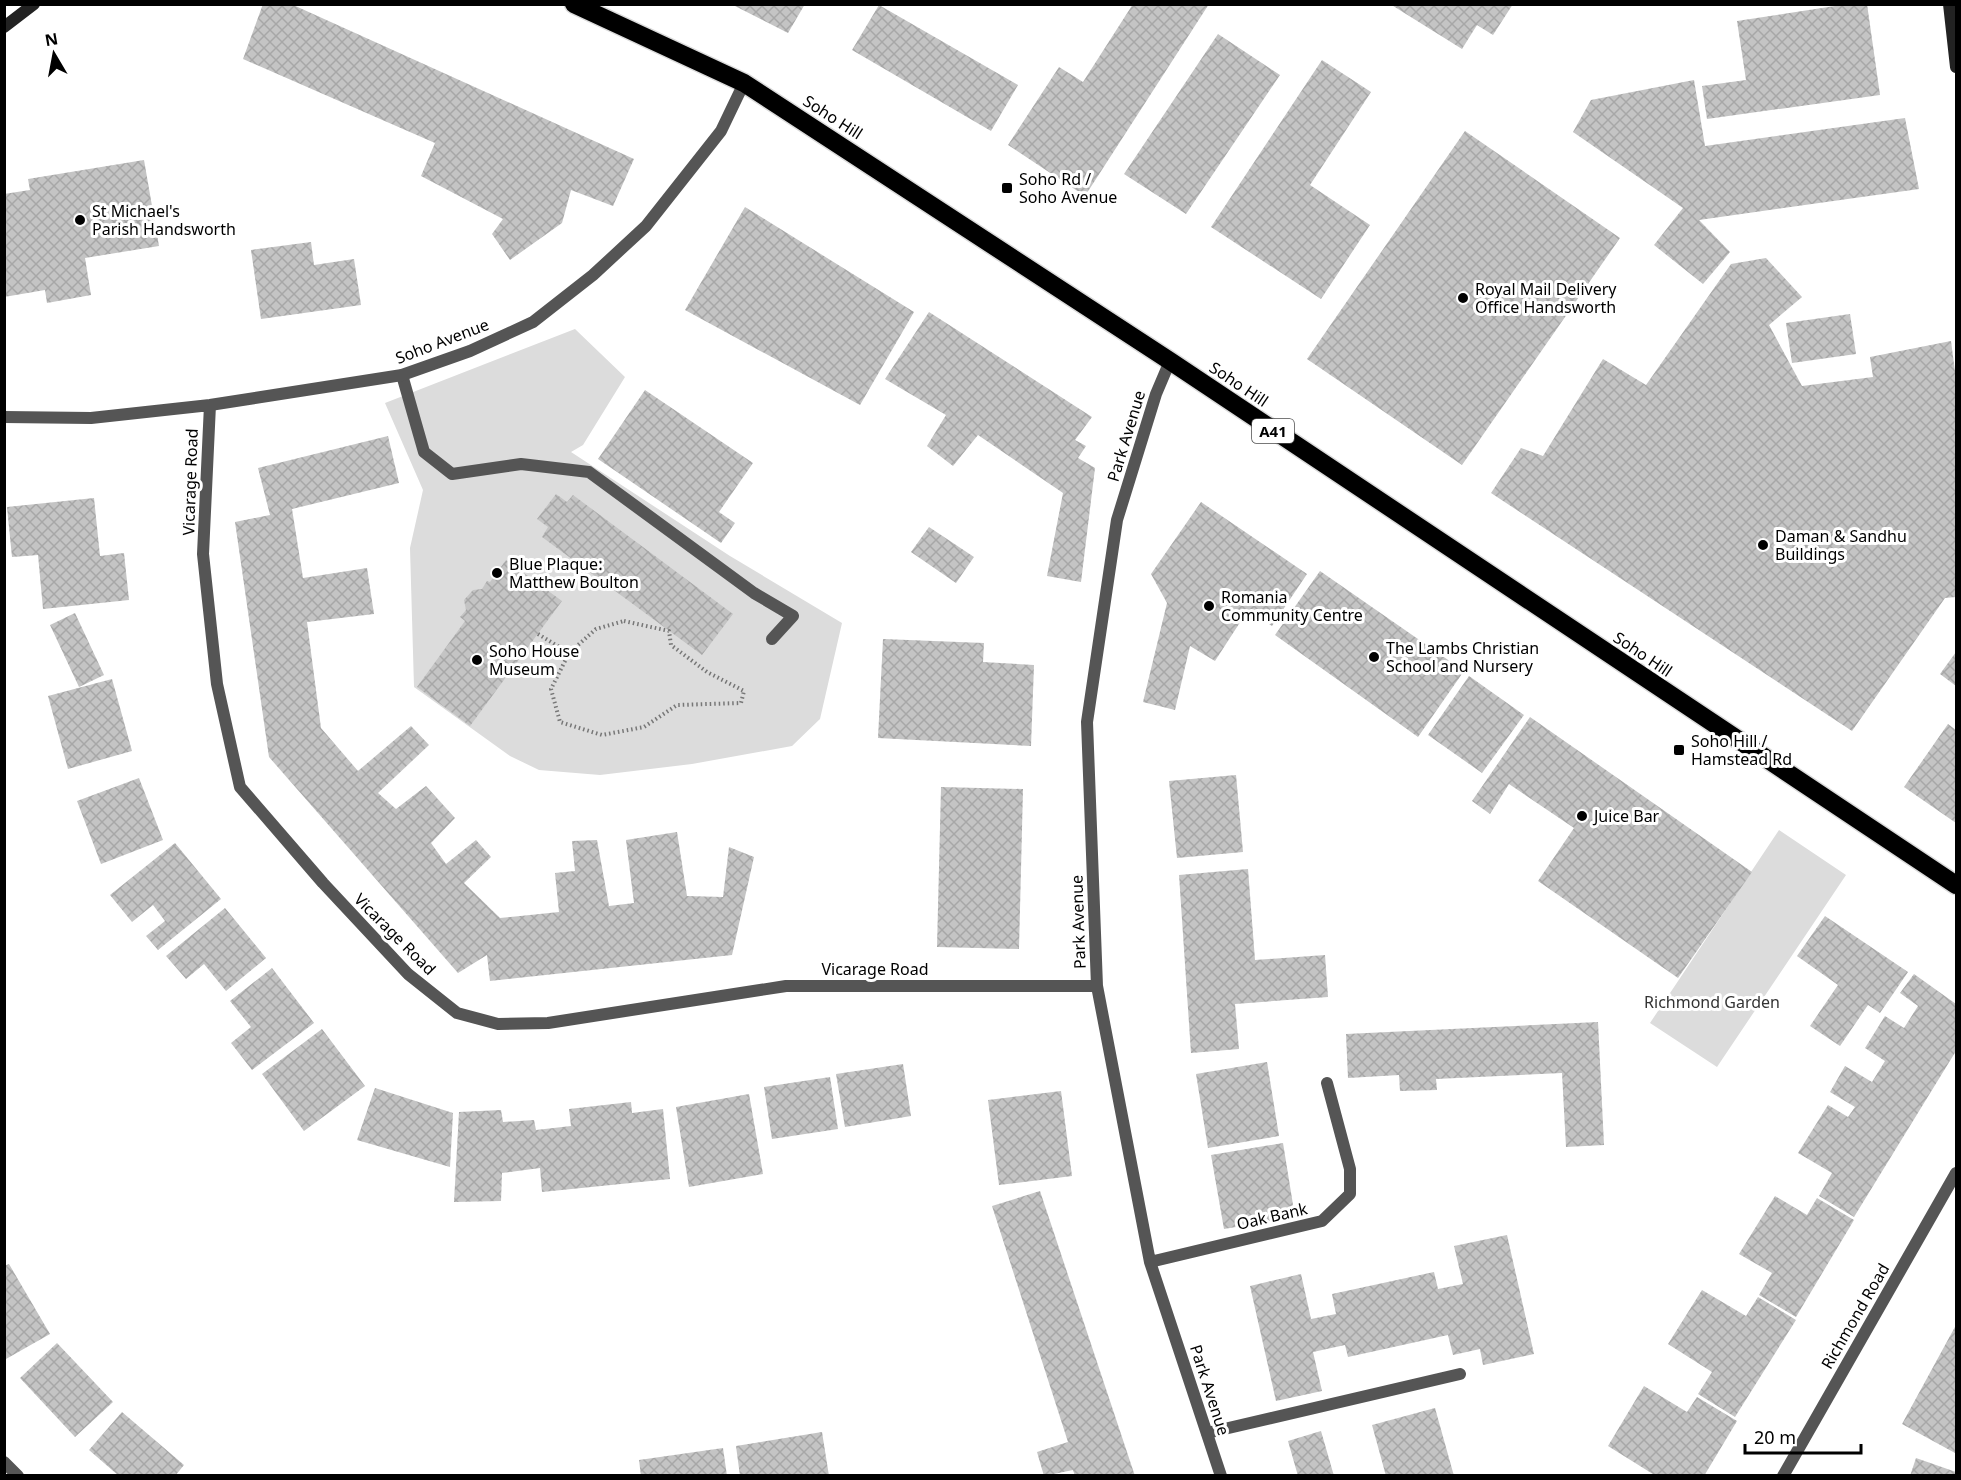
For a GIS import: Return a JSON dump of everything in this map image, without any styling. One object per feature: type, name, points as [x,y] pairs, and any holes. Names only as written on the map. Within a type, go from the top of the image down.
[{"type":"highway","name":"Soho Hill","points":[[574,4],[744,82],[1170,361],[1956,885]]},
{"type":"main road","points":[[4,27],[34,4]]},
{"type":"main road","points":[[1948,4],[1956,67]]},
{"type":"street","name":"Soho Avenue","points":[[4,417],[92,418],[210,405],[402,375],[470,351],[533,322],[593,274],[646,226],[721,131],[744,82]]},
{"type":"street","name":"Park Avenue","points":[[1170,361],[1156,394],[1117,520],[1086,722],[1097,986],[1150,1262],[1221,1476]]},
{"type":"street","points":[[402,375],[424,452],[452,474],[521,464],[589,472],[754,593],[793,616],[772,639]]},
{"type":"street","name":"Vicarage Road","points":[[210,405],[203,554],[218,684],[240,787],[322,883],[408,974],[457,1013],[498,1024],[548,1023],[786,986],[1097,986]]},
{"type":"street","name":"Oak Bank","points":[[1150,1262],[1322,1221],[1350,1194],[1350,1169],[1328,1083]]},
{"type":"street","name":"Richmond Road","points":[[1783,1476],[1956,1173]]},
{"type":"street","points":[[1207,1433],[1460,1374]]},
{"type":"street","points":[[4,1462],[18,1476]]},
{"type":"path","points":[[624,621],[669,631],[671,645],[707,672],[744,691],[741,703],[677,705],[644,727],[602,735],[561,722],[551,689],[569,653],[596,628],[624,621]]},
{"type":"path","points":[[538,634],[569,653]]},
{"type":"green space","points":[[575,329],[625,377],[583,445],[571,452],[730,556],[842,623],[820,719],[792,746],[692,764],[600,775],[539,770],[510,756],[414,687],[410,548],[423,490],[385,403]]},
{"type":"green space","name":"Richmond Garden","points":[[1779,830],[1846,875],[1717,1067],[1650,1023]]},
{"type":"building","points":[[263,4],[291,4],[634,159],[613,206],[571,190],[562,223],[510,260],[492,234],[503,219],[421,176],[435,143],[243,59]]},
{"type":"building","points":[[731,4],[805,4],[788,33]]},
{"type":"building","points":[[1133,4],[1209,4],[1085,196],[1008,145],[1059,67],[1083,82]]},
{"type":"building","points":[[1390,4],[1513,4],[1493,35],[1477,25],[1462,49]]},
{"type":"building","points":[[1848,4],[1867,4],[1880,95],[1707,119],[1702,86],[1746,80],[1737,21]]},
{"type":"building","points":[[879,5],[1018,85],[991,131],[852,50]]},
{"type":"building","points":[[1218,34],[1280,75],[1186,214],[1124,174]]},
{"type":"building","points":[[1322,60],[1371,92],[1310,185],[1370,225],[1321,299],[1211,227]]},
{"type":"building","points":[[1694,80],[1705,146],[1905,118],[1919,189],[1699,220],[1730,252],[1703,284],[1654,245],[1683,208],[1573,132],[1591,100]]},
{"type":"building","name":"Royal Mail Delivery Office Handsworth","points":[[1465,131],[1620,238],[1462,465],[1307,359]]},
{"type":"building","name":"St Michael's Parish Handsworth","points":[[144,160],[159,246],[85,258],[91,295],[47,303],[45,290],[4,297],[4,194],[30,190],[28,179]]},
{"type":"building","points":[[745,207],[914,312],[860,405],[685,310]]},
{"type":"building","points":[[311,242],[314,265],[354,259],[361,305],[261,319],[251,250]]},
{"type":"building","name":"Daman & Sandhu Buildings","points":[[1766,258],[1802,297],[1769,325],[1802,386],[1873,377],[1870,357],[1951,341],[1956,379],[1956,597],[1945,598],[1852,731],[1491,493],[1521,448],[1543,456],[1603,359],[1646,385],[1731,264]]},
{"type":"building","points":[[929,312],[1092,417],[1075,440],[1086,446],[1078,458],[1095,468],[1081,582],[1047,576],[1063,493],[978,435],[953,466],[927,446],[946,415],[885,379]]},
{"type":"building","points":[[1850,314],[1856,354],[1792,363],[1786,323]]},
{"type":"building","points":[[645,390],[753,463],[719,512],[735,523],[721,543],[598,459]]},
{"type":"building","points":[[388,436],[399,483],[292,509],[303,578],[367,568],[374,614],[307,622],[321,728],[358,771],[411,726],[429,745],[378,793],[396,809],[426,786],[455,818],[431,843],[446,864],[476,840],[491,857],[464,883],[500,918],[559,912],[555,873],[575,871],[572,841],[597,840],[609,906],[634,903],[626,840],[677,832],[687,896],[723,897],[729,847],[754,857],[732,955],[490,981],[487,955],[458,973],[269,757],[235,522],[270,515],[258,468]]},
{"type":"building","points":[[556,494],[567,502],[573,495],[733,614],[702,655],[542,537],[548,527],[537,519]]},
{"type":"building","points":[[94,498],[100,556],[124,553],[129,600],[43,609],[38,555],[12,557],[7,507]]},
{"type":"building","name":"Romania Community Centre","points":[[1201,502],[1307,574],[1272,626],[1248,610],[1215,661],[1190,646],[1175,710],[1143,702],[1167,603],[1151,574]]},
{"type":"building","points":[[929,527],[974,557],[956,583],[911,552]]},
{"type":"building","name":"Soho House Museum","points":[[506,560],[562,601],[470,726],[417,687],[465,621],[460,617],[466,610],[464,600],[473,590],[482,589],[487,581],[490,582]]},
{"type":"building","points":[[1320,571],[1464,671],[1418,737],[1275,635]]},
{"type":"building","points":[[75,613],[104,675],[79,687],[50,625]]},
{"type":"building","points":[[883,639],[984,643],[983,662],[1034,665],[1031,746],[878,738]]},
{"type":"building","points":[[1956,652],[1956,686],[1940,674]]},
{"type":"building","points":[[1469,676],[1524,715],[1482,773],[1428,735]]},
{"type":"building","points":[[112,679],[132,751],[68,769],[48,696]]},
{"type":"building","points":[[1530,717],[1752,872],[1678,978],[1538,881],[1574,828],[1509,784],[1490,814],[1472,801]]},
{"type":"building","points":[[1948,724],[1956,730],[1956,823],[1904,787]]},
{"type":"building","points":[[1236,775],[1243,852],[1177,858],[1169,781]]},
{"type":"building","points":[[139,778],[163,840],[101,864],[77,801]]},
{"type":"building","points":[[941,787],[1023,789],[1019,949],[937,947]]},
{"type":"building","points":[[175,843],[221,899],[158,950],[146,936],[165,921],[153,905],[132,922],[110,895]]},
{"type":"building","points":[[1248,869],[1255,960],[1325,955],[1328,997],[1235,1004],[1239,1049],[1191,1053],[1179,875]]},
{"type":"building","points":[[225,908],[266,958],[226,991],[204,964],[186,979],[166,956]]},
{"type":"building","points":[[1825,916],[1908,972],[1880,1013],[1868,1005],[1840,1046],[1810,1026],[1838,985],[1797,956]]},
{"type":"building","points":[[272,968],[314,1023],[252,1070],[231,1043],[251,1027],[230,1001]]},
{"type":"building","points":[[1914,974],[1956,1004],[1956,1051],[1854,1217],[1819,1196],[1832,1173],[1798,1153],[1828,1105],[1848,1117],[1855,1107],[1830,1092],[1845,1066],[1872,1082],[1885,1061],[1865,1048],[1885,1016],[1904,1028],[1918,1006],[1900,993]]},
{"type":"building","points":[[1598,1022],[1604,1145],[1566,1147],[1562,1073],[1436,1079],[1437,1090],[1400,1091],[1399,1075],[1348,1078],[1346,1034]]},
{"type":"building","points":[[322,1029],[365,1086],[304,1131],[262,1074]]},
{"type":"building","points":[[1267,1062],[1279,1136],[1208,1148],[1196,1074]]},
{"type":"building","points":[[903,1064],[911,1116],[845,1127],[836,1074]]},
{"type":"building","points":[[830,1077],[838,1129],[772,1139],[764,1087]]},
{"type":"building","points":[[375,1088],[453,1113],[450,1167],[357,1140]]},
{"type":"building","points":[[1061,1091],[1072,1176],[999,1185],[988,1100]]},
{"type":"building","points":[[749,1094],[763,1174],[689,1187],[676,1107]]},
{"type":"building","points":[[631,1102],[632,1113],[663,1109],[670,1179],[542,1192],[540,1168],[502,1173],[501,1201],[454,1202],[459,1112],[501,1110],[503,1122],[534,1120],[536,1130],[571,1126],[569,1109]]},
{"type":"building","points":[[1283,1143],[1295,1217],[1224,1229],[1211,1155]]},
{"type":"building","points":[[1040,1191],[1135,1476],[1075,1476],[1073,1470],[1044,1476],[1037,1452],[1068,1442],[992,1206]]},
{"type":"building","points":[[1775,1196],[1807,1215],[1817,1198],[1854,1220],[1796,1317],[1759,1295],[1772,1273],[1739,1254]]},
{"type":"building","points":[[1507,1235],[1534,1354],[1483,1365],[1480,1349],[1453,1355],[1448,1335],[1348,1357],[1345,1345],[1313,1352],[1322,1391],[1276,1401],[1250,1286],[1301,1274],[1311,1319],[1336,1314],[1332,1294],[1434,1272],[1438,1289],[1463,1284],[1454,1246]]},
{"type":"building","points":[[9,1264],[50,1334],[6,1359],[4,1266]]},
{"type":"building","points":[[1702,1290],[1746,1316],[1758,1297],[1796,1320],[1735,1417],[1698,1394],[1712,1372],[1668,1344]]},
{"type":"building","points":[[1956,1325],[1956,1451],[1955,1453],[1902,1424]]},
{"type":"building","points":[[57,1343],[113,1402],[75,1437],[20,1378]]},
{"type":"building","points":[[1644,1386],[1687,1412],[1697,1397],[1737,1421],[1704,1476],[1656,1476],[1608,1446]]},
{"type":"building","points":[[1435,1408],[1454,1476],[1386,1476],[1372,1425]]},
{"type":"building","points":[[122,1412],[184,1465],[175,1476],[119,1476],[89,1450]]},
{"type":"building","points":[[1321,1431],[1334,1476],[1298,1476],[1288,1441]]},
{"type":"building","points":[[822,1432],[829,1476],[740,1476],[736,1446]]},
{"type":"building","points":[[723,1448],[727,1476],[641,1476],[639,1460]]},
{"type":"building","points":[[1916,1458],[1956,1472],[1955,1476],[1910,1476]]},
{"type":"place","name":"Soho Rd / Soho Avenue","points":[[1007,188]]},
{"type":"place","name":"St Michael's Parish Handsworth","points":[[80,220]]},
{"type":"place","name":"Royal Mail Delivery Office Handsworth","points":[[1463,298]]},
{"type":"place","name":"Daman & Sandhu Buildings","points":[[1763,545]]},
{"type":"place","name":"Blue Plaque: Matthew Boulton","points":[[497,573]]},
{"type":"place","name":"Romania Community Centre","points":[[1209,606]]},
{"type":"place","name":"The Lambs Christian School and Nursery","points":[[1374,657]]},
{"type":"place","name":"Soho House Museum","points":[[477,660]]},
{"type":"place","name":"Soho Hill / Hamstead Rd","points":[[1679,750]]},
{"type":"place","name":"Juice Bar","points":[[1582,816]]}]
